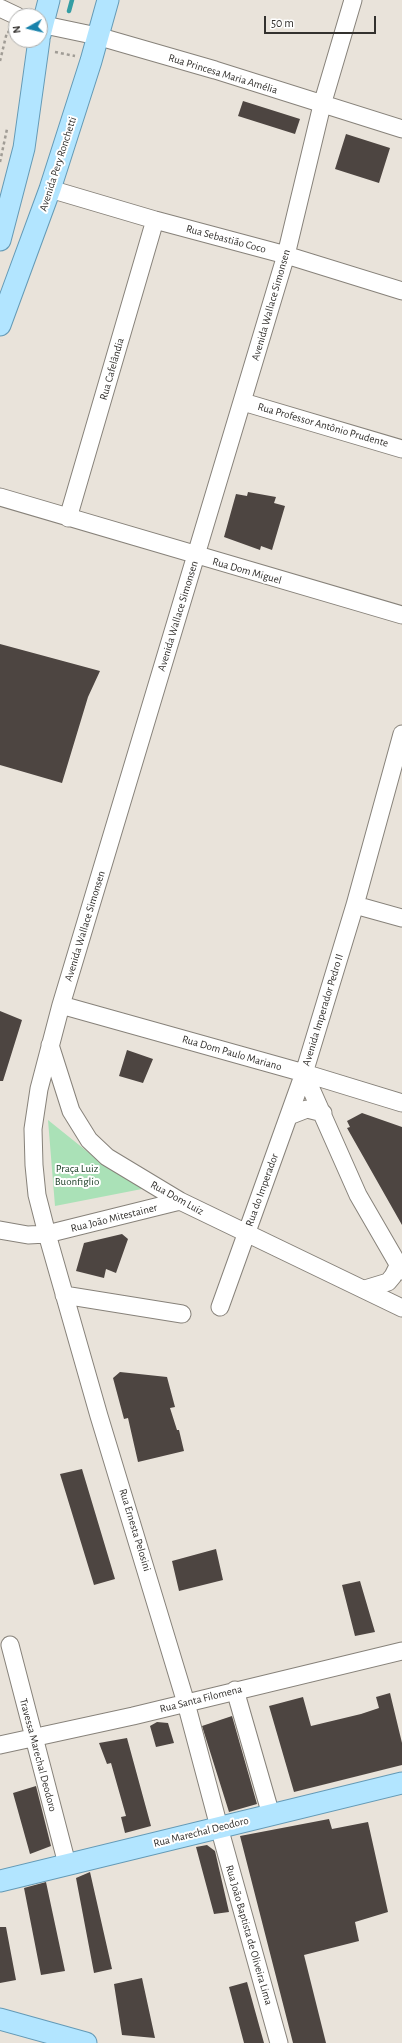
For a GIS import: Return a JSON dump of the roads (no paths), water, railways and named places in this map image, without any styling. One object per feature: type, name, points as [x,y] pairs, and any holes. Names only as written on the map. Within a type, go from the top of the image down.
[{"type":"main road","name":"Avenida Pery Ronchetti","points":[[0,325],[50,189],[91,61],[108,0]]},
{"type":"main road","points":[[0,240],[24,148],[38,48]]},
{"type":"main road","name":"Rua Marechal Deodoro","points":[[0,1881],[67,1864],[166,1834],[219,1827],[402,1783]]},
{"type":"main road","points":[[0,2019],[86,2043]]},
{"type":"street","name":"Avenida Wallace Simonsen","points":[[48,1234],[38,1195],[34,1165],[33,1129],[39,1089],[61,1005],[286,255],[322,105],[353,0]]},
{"type":"street","name":"Rua Princesa Maria Amélia","points":[[48,32],[97,36],[215,70],[402,129]]},
{"type":"street","name":"Rua Sebastião Coco","points":[[50,189],[155,220],[286,255],[402,291]]},
{"type":"street","name":"Rua Cafelândia","points":[[68,518],[155,220]]},
{"type":"street","name":"Rua Professor Antônio Prudente","points":[[243,402],[402,448]]},
{"type":"street","name":"Rua Dom Miguel","points":[[0,497],[196,556],[402,615]]},
{"type":"street","name":"Avenida Imperador Pedro II","points":[[400,1267],[358,1195],[304,1073],[355,905],[402,734]]},
{"type":"street","points":[[355,905],[402,918]]},
{"type":"street","name":"Rua Dom Paulo Mariano","points":[[61,1005],[304,1073],[402,1103]]},
{"type":"street","name":"Rua Dom Luiz","points":[[50,1045],[72,1111],[89,1140],[107,1157],[180,1201],[402,1308]]},
{"type":"street","name":"Rua do Imperador","points":[[220,1307],[304,1073]]},
{"type":"street","points":[[289,1116],[308,1110],[323,1113]]},
{"type":"street","name":"Rua João Mitestainer","points":[[0,1230],[28,1235],[48,1234],[180,1201]]},
{"type":"street","name":"Rua Ernesta Pelosini","points":[[48,1234],[99,1416],[186,1703],[219,1827]]},
{"type":"street","points":[[365,1289],[388,1282],[400,1267]]},
{"type":"street","points":[[64,1295],[182,1314]]},
{"type":"street","name":"Travessa Marechal Deodoro","points":[[10,1645],[67,1864]]},
{"type":"street","name":"Rua Santa Filomena","points":[[0,1745],[186,1703],[402,1650]]},
{"type":"street","points":[[235,1690],[271,1815]]},
{"type":"street","name":"Rua João Baptista de Oliveira Lima","points":[[219,1827],[279,2043]]},
{"type":"waterway","points":[[69,11],[72,0]]},
{"type":"park label","name":"Praça Luiz Buonfiglio","points":[[77,1175]]}]
